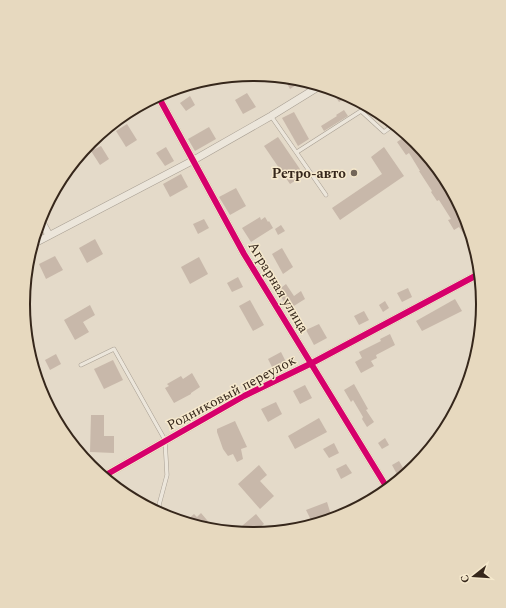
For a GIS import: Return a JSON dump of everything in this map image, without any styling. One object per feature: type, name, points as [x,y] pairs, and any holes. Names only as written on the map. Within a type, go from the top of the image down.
[{"type":"street","points":[[40,240],[192,161],[314,90]]},
{"type":"street","name":"Аграрная улица","points":[[161,101],[244,254],[385,484]]},
{"type":"street","points":[[44,226],[49,235]]},
{"type":"street","name":"Родниковый переулок","points":[[108,474],[244,396],[312,363],[474,276]]},
{"type":"lane","points":[[297,152],[361,111],[384,132],[390,128]]},
{"type":"lane","points":[[271,116],[326,195]]},
{"type":"lane","points":[[81,365],[114,349],[165,440],[167,475],[159,506]]},
{"type":"building","points":[[287,84],[296,85],[290,89]]},
{"type":"building","points":[[247,93],[256,107],[243,114],[235,100]]},
{"type":"building","points":[[190,96],[195,105],[186,111],[180,103]]},
{"type":"building","points":[[336,97],[342,100],[339,102]]},
{"type":"building","points":[[344,110],[348,116],[324,131],[321,126]]},
{"type":"building","points":[[294,112],[309,139],[298,146],[282,118]]},
{"type":"building","points":[[127,124],[137,140],[126,147],[116,131]]},
{"type":"building","points":[[209,127],[216,139],[195,151],[188,139]]},
{"type":"building","points":[[278,137],[304,175],[290,184],[264,146]]},
{"type":"building","points":[[402,138],[430,168],[453,205],[465,236],[459,227],[454,230],[448,220],[451,219],[439,200],[437,201],[431,192],[432,191],[409,153],[406,155],[397,142]]},
{"type":"building","points":[[101,146],[109,159],[100,165],[91,151]]},
{"type":"building","points":[[166,147],[174,161],[165,166],[156,153]]},
{"type":"building","points":[[384,147],[404,176],[340,220],[332,208],[382,174],[371,157]]},
{"type":"building","points":[[181,174],[188,187],[170,197],[163,184]]},
{"type":"building","points":[[236,188],[246,206],[230,215],[219,197]]},
{"type":"building","points":[[260,217],[261,220],[265,217],[273,228],[251,242],[242,228]]},
{"type":"building","points":[[204,219],[209,228],[198,234],[193,224]]},
{"type":"building","points":[[281,225],[285,231],[278,235],[275,229]]},
{"type":"building","points":[[95,239],[103,254],[87,263],[79,248]]},
{"type":"building","points":[[282,248],[293,267],[283,274],[272,254]]},
{"type":"building","points":[[55,256],[63,270],[46,279],[39,264]]},
{"type":"building","points":[[199,257],[208,274],[190,284],[181,267]]},
{"type":"building","points":[[238,277],[243,287],[232,292],[227,283]]},
{"type":"building","points":[[286,284],[294,296],[301,291],[305,299],[289,309],[277,291]]},
{"type":"building","points":[[408,288],[412,297],[402,302],[397,293]]},
{"type":"building","points":[[455,299],[462,311],[422,331],[416,321]]},
{"type":"building","points":[[250,300],[264,325],[253,331],[239,306]]},
{"type":"building","points":[[385,301],[389,308],[383,312],[379,305]]},
{"type":"building","points":[[90,305],[95,315],[83,322],[89,332],[75,340],[64,320]]},
{"type":"building","points":[[364,311],[369,320],[359,325],[354,316]]},
{"type":"building","points":[[319,324],[327,338],[314,345],[306,330]]},
{"type":"building","points":[[390,334],[395,345],[376,355],[377,358],[371,361],[374,366],[361,373],[355,362],[362,358],[359,352],[381,341],[380,339]]},
{"type":"building","points":[[281,352],[287,364],[274,371],[268,359]]},
{"type":"building","points":[[56,354],[61,364],[50,370],[45,360]]},
{"type":"building","points":[[113,360],[123,380],[104,389],[94,369]]},
{"type":"building","points":[[192,373],[200,387],[191,394],[174,403],[165,388],[169,386],[167,384],[181,376],[183,379]]},
{"type":"building","points":[[354,384],[368,409],[366,410],[374,422],[367,427],[353,400],[351,402],[344,390]]},
{"type":"building","points":[[305,385],[312,398],[300,404],[293,391]]},
{"type":"building","points":[[276,402],[282,414],[268,422],[261,409]]},
{"type":"building","points":[[91,415],[104,415],[104,436],[114,436],[114,453],[90,452]]},
{"type":"building","points":[[319,418],[327,432],[295,449],[288,436]]},
{"type":"building","points":[[235,421],[247,447],[241,449],[243,459],[237,462],[233,454],[228,456],[223,449],[217,432],[217,429]]},
{"type":"building","points":[[385,438],[389,445],[382,449],[378,443]]},
{"type":"building","points":[[334,443],[339,453],[329,458],[323,449]]},
{"type":"building","points":[[399,461],[404,469],[397,474],[392,465]]},
{"type":"building","points":[[346,464],[352,473],[341,479],[336,469]]},
{"type":"building","points":[[259,465],[267,475],[260,481],[274,496],[260,509],[238,484]]},
{"type":"building","points":[[327,502],[330,513],[311,519],[306,510]]},
{"type":"building","points":[[201,513],[210,523],[190,518],[194,514],[197,517]]},
{"type":"building","points":[[256,514],[264,524],[260,527],[241,527]]},
{"type":"cycle path","points":[[161,101],[244,254],[385,484]]},
{"type":"cycle path","points":[[108,474],[244,396],[312,363],[474,276]]},
{"type":"place","name":"Ретро-авто","points":[[354,173]]}]
